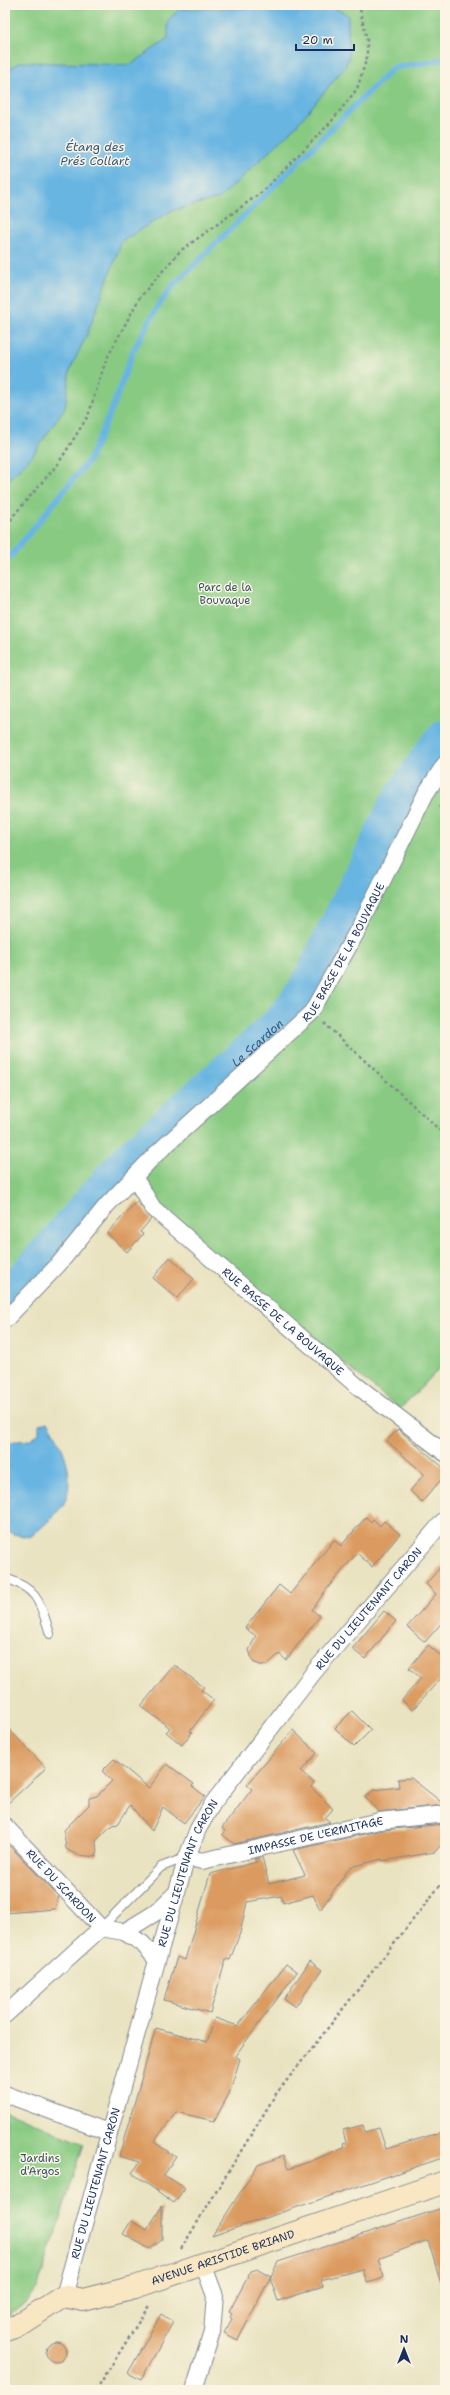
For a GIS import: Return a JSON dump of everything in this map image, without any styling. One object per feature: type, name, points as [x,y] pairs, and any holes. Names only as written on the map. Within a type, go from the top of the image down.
[{"type":"main road","name":"AVENUE ARISTIDE BRIAND","points":[[64,2296],[83,2300],[156,2279],[445,2182]]},
{"type":"main road","points":[[5,2330],[17,2326],[64,2296]]},
{"type":"street","name":"RUE BASSE DE LA BOUVAQUE","points":[[5,1320],[58,1265],[107,1205],[155,1155],[312,1012],[360,926],[426,793],[445,764]]},
{"type":"street","name":"RUE BASSE DE LA BOUVAQUE","points":[[134,1177],[153,1208],[356,1385],[445,1453]]},
{"type":"street","name":"RUE DU LIEUTENANT CARON","points":[[64,2296],[108,2132],[157,1960],[187,1857],[198,1829],[213,1803],[314,1672],[445,1519]]},
{"type":"street","name":"IMPASSE DE L'ERMITAGE","points":[[187,1857],[202,1861],[379,1821],[445,1814]]},
{"type":"street","name":"RUE DU SCARDON","points":[[5,1826],[100,1928]]},
{"type":"street","points":[[124,1932],[155,1913],[177,1892]]},
{"type":"street","points":[[5,2015],[100,1928],[124,1932],[142,1943],[157,1960]]},
{"type":"street","points":[[5,2094],[108,2132]]},
{"type":"street","points":[[194,2390],[212,2332],[215,2296],[203,2264]]},
{"type":"lane","points":[[5,1578],[19,1583],[39,1599],[50,1634]]},
{"type":"lane","points":[[100,1928],[161,1867],[187,1857]]},
{"type":"path","points":[[5,531],[13,516],[58,464],[88,416],[106,360],[140,297],[180,250],[262,192],[330,122],[357,90],[367,57],[367,40],[360,5]]},
{"type":"path","points":[[312,1012],[445,1135]]},
{"type":"path","points":[[177,2255],[276,2094],[445,1879]]},
{"type":"path","points":[[96,2390],[156,2294],[153,2284],[156,2279]]},
{"type":"green space","name":"Parc de la Bouvaque","points":[[5,5],[445,5],[445,1363],[400,1409],[121,1182],[5,1311]]},
{"type":"green space","name":"Jardins d'Argos","points":[[5,2111],[84,2144],[38,2287],[26,2303],[5,2317]]},
{"type":"water","name":"Étang des Prés Collart","points":[[333,7],[348,15],[349,58],[345,67],[295,127],[220,198],[171,211],[122,241],[88,332],[70,370],[65,407],[33,455],[5,483],[5,72],[20,62],[130,65],[168,39],[168,21],[179,9]]},
{"type":"water","points":[[48,1422],[58,1439],[66,1459],[69,1479],[66,1499],[60,1509],[30,1537],[13,1534],[5,1529],[5,1442],[31,1440],[39,1433],[39,1424]]},
{"type":"building","points":[[137,1201],[151,1219],[140,1232],[143,1234],[127,1252],[107,1233]]},
{"type":"building","points":[[170,1257],[194,1279],[177,1298],[153,1278]]},
{"type":"building","points":[[398,1429],[445,1469],[445,1475],[422,1502],[410,1491],[424,1474],[387,1441]]},
{"type":"building","points":[[366,1517],[371,1522],[373,1519],[380,1526],[384,1521],[400,1534],[372,1567],[357,1553],[326,1590],[312,1610],[320,1616],[286,1660],[279,1654],[267,1665],[260,1665],[253,1662],[249,1650],[256,1636],[245,1628],[279,1585],[290,1594],[334,1540],[341,1546]]},
{"type":"building","points":[[445,1562],[445,1619],[425,1642],[407,1627],[436,1594],[426,1584]]},
{"type":"building","points":[[384,1611],[396,1621],[365,1659],[352,1649]]},
{"type":"building","points":[[428,1645],[445,1659],[445,1674],[412,1710],[402,1700],[421,1678],[409,1668]]},
{"type":"building","points":[[174,1665],[204,1687],[201,1690],[214,1700],[190,1731],[192,1732],[182,1745],[166,1732],[170,1728],[141,1706]]},
{"type":"building","points":[[352,1711],[371,1730],[354,1747],[335,1728]]},
{"type":"building","points":[[5,1725],[46,1768],[5,1806]]},
{"type":"building","points":[[293,1730],[317,1753],[301,1771],[314,1783],[311,1787],[333,1809],[325,1818],[330,1822],[234,1844],[222,1834],[225,1831],[222,1828],[252,1789],[247,1785]]},
{"type":"building","points":[[114,1759],[149,1788],[167,1764],[194,1784],[192,1786],[205,1796],[184,1823],[163,1807],[152,1831],[130,1805],[118,1824],[112,1825],[96,1841],[97,1857],[77,1855],[66,1849],[64,1830],[89,1805],[89,1798],[97,1796],[112,1781],[102,1771]]},
{"type":"building","points":[[411,1778],[445,1805],[378,1812],[365,1797],[374,1790],[399,1787],[398,1779]]},
{"type":"building","points":[[445,1824],[445,1840],[435,1852],[382,1861],[382,1859],[350,1867],[320,1910],[313,1895],[283,1903],[281,1896],[247,1902],[240,1933],[230,1960],[226,1959],[210,2013],[164,2000],[177,1957],[185,1960],[210,1874],[257,1862],[254,1859],[262,1857],[269,1884],[305,1875],[293,1850],[382,1830]]},
{"type":"building","points":[[5,1841],[58,1896],[55,1909],[5,1913]]},
{"type":"building","points":[[310,1961],[322,1970],[295,2007],[284,1999]]},
{"type":"building","points":[[286,1964],[297,1972],[235,2056],[240,2059],[229,2094],[214,2121],[176,2112],[154,2142],[176,2157],[164,2175],[185,2188],[174,2203],[132,2173],[140,2162],[119,2156],[156,2028],[207,2042],[215,2018],[238,2026]]},
{"type":"building","points":[[363,2125],[365,2132],[379,2128],[386,2149],[445,2131],[445,2157],[212,2236],[258,2165],[283,2156],[288,2169],[309,2162],[344,2147],[343,2144],[346,2143],[343,2130]]},
{"type":"building","points":[[162,2206],[162,2240],[150,2249],[123,2234],[131,2221],[147,2230]]},
{"type":"building","points":[[445,2207],[445,2284],[441,2284],[428,2240],[378,2259],[384,2277],[378,2280],[367,2283],[363,2269],[321,2280],[323,2286],[278,2301],[270,2278],[278,2262]]},
{"type":"building","points":[[258,2269],[271,2276],[238,2340],[224,2333],[232,2319],[230,2317],[232,2314],[229,2312],[251,2271]]},
{"type":"building","points":[[161,2314],[173,2322],[141,2380],[128,2373]]},
{"type":"building","points":[[56,2342],[63,2345],[66,2352],[63,2359],[56,2362],[49,2359],[46,2352],[49,2345]]},
{"type":"waterway","points":[[5,563],[89,460],[113,407],[133,351],[158,306],[172,287],[393,68],[445,59]]},
{"type":"waterway","name":"Le Scardon","points":[[5,1300],[128,1159],[281,1022],[307,987],[396,805],[435,748],[445,736]]}]
